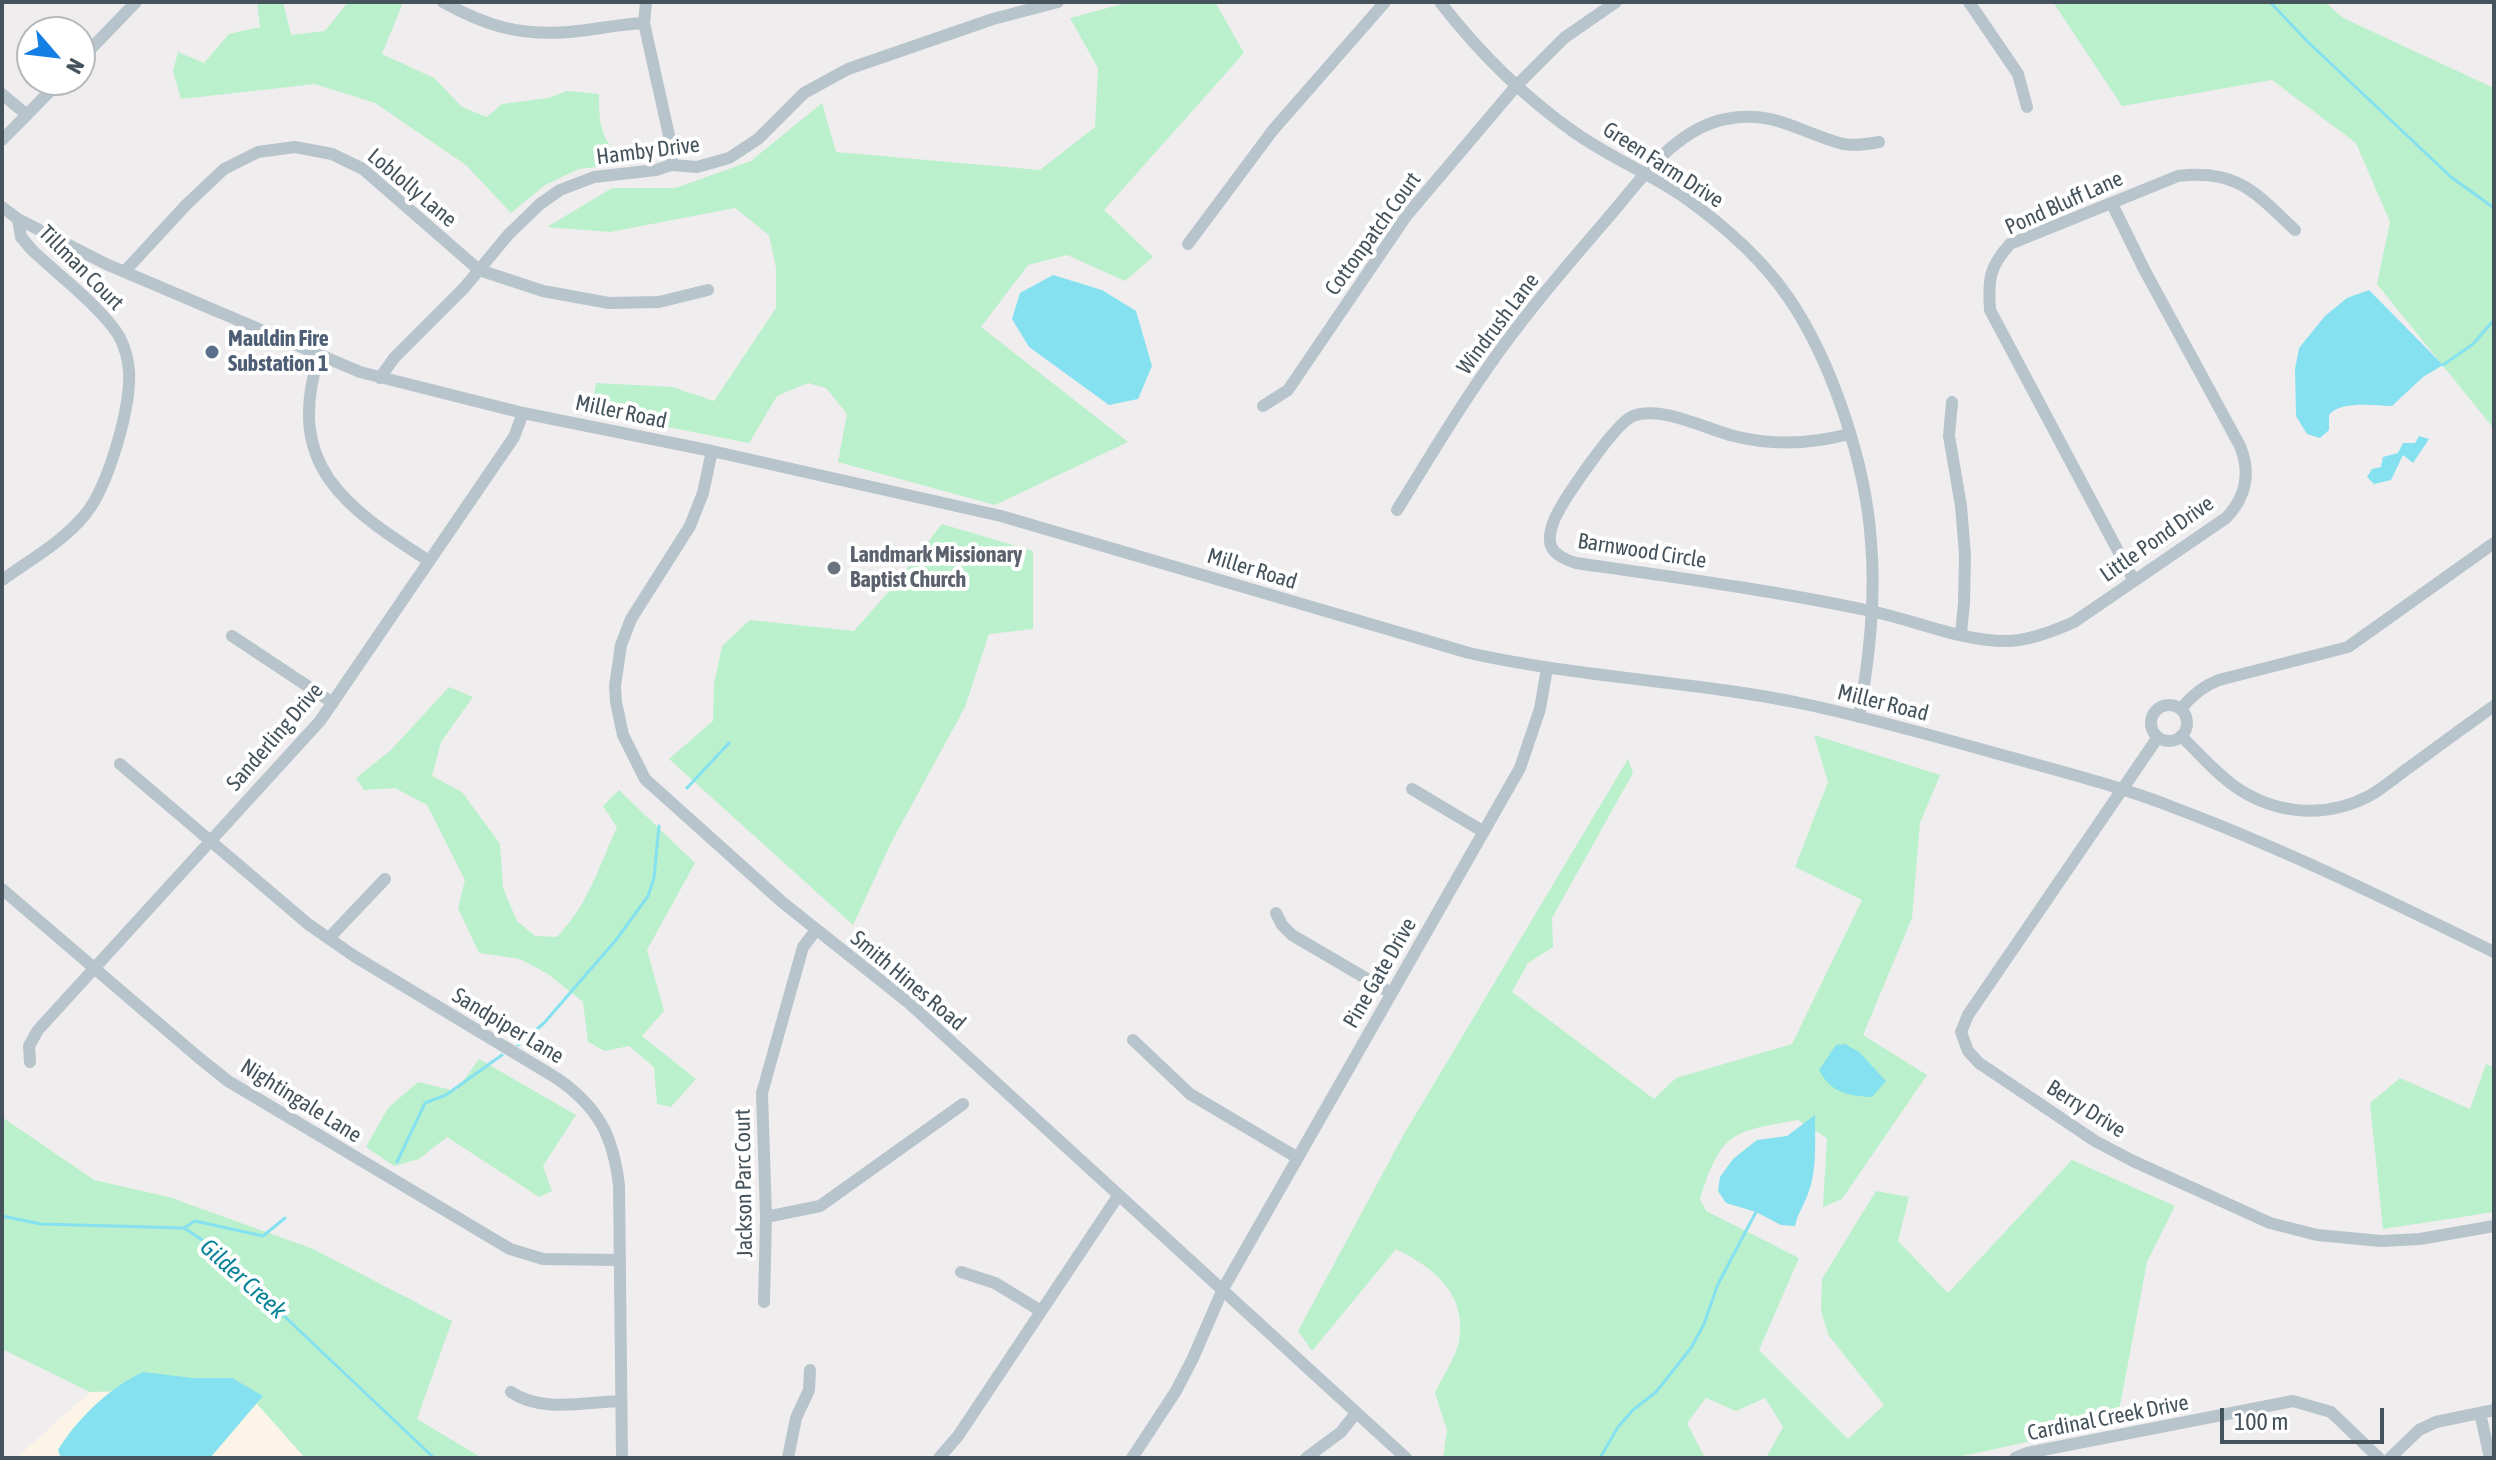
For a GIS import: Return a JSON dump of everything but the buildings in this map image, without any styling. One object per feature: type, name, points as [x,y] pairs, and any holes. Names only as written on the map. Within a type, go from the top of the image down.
[{"type":"street","points":[[96,43],[136,2]]},
{"type":"street","points":[[443,2],[482,22],[518,32],[570,32],[644,23]]},
{"type":"street","points":[[646,2],[644,23],[672,149],[671,165]]},
{"type":"street","name":"Hamby Drive","points":[[380,378],[394,358],[479,270],[508,235],[540,204],[560,190],[594,177],[656,170],[671,165],[697,167],[718,163],[738,154],[758,139],[804,93],[848,69],[993,19],[1058,2]]},
{"type":"street","points":[[1188,244],[1273,130],[1385,2]]},
{"type":"street","name":"Green Farm Drive","points":[[1440,2],[1517,85],[1576,134],[1684,197],[1754,257],[1788,297],[1821,354],[1849,434],[1864,492],[1871,542],[1871,611],[1867,670],[1859,717]]},
{"type":"street","name":"Cottonpatch Court","points":[[1263,406],[1288,390],[1407,215],[1517,85],[1564,38],[1616,2]]},
{"type":"street","points":[[1969,2],[2018,74],[2027,107]]},
{"type":"street","points":[[2,94],[27,115]]},
{"type":"street","points":[[2,140],[45,96]]},
{"type":"street","name":"Windrush Lane","points":[[1397,510],[1483,374],[1568,264],[1646,174],[1686,136],[1706,125],[1744,116],[1766,118],[1844,144],[1879,142]]},
{"type":"street","name":"Loblolly Lane","points":[[125,271],[224,169],[258,152],[295,147],[332,154],[363,169],[479,270],[543,291],[609,303],[659,302],[708,290]]},
{"type":"street","name":"Pond Bluff Lane","points":[[2134,581],[1990,310],[1988,283],[1995,260],[2010,244],[2178,176],[2213,174],[2245,185],[2295,230]]},
{"type":"street","name":"Little Pond Drive","points":[[1871,611],[1983,640],[2011,641],[2049,633],[2074,622],[2226,518],[2236,507],[2247,473],[2240,446],[2112,204]]},
{"type":"street","name":"Miller Road","points":[[2,207],[18,219],[84,253],[319,356],[380,378],[523,413],[712,451],[1001,516],[1502,661],[1735,692],[1859,717],[2124,790],[2232,831],[2494,952]]},
{"type":"street","name":"Tillman Court","points":[[2,580],[69,532],[93,505],[112,464],[129,382],[128,364],[118,335],[32,250],[21,237],[18,219]]},
{"type":"street","points":[[319,356],[312,377],[308,409],[312,444],[324,474],[334,489],[365,517],[429,561]]},
{"type":"street","points":[[1952,402],[1949,436],[1961,506],[1965,555],[1961,634]]},
{"type":"street","name":"Sanderling Drive","points":[[30,1062],[29,1046],[38,1030],[306,737],[333,703],[514,437],[523,413]]},
{"type":"street","name":"Barnwood Circle","points":[[1849,434],[1807,442],[1774,442],[1734,436],[1671,416],[1647,413],[1631,416],[1609,438],[1558,512],[1549,538],[1552,549],[1561,558],[1576,563],[1783,593],[1871,611]]},
{"type":"street","name":"Smith Hines Road","points":[[712,451],[703,493],[690,526],[631,619],[617,664],[616,702],[623,735],[645,779],[782,902],[909,1003],[1406,1458]]},
{"type":"street","points":[[2181,709],[2191,696],[2219,680],[2348,647],[2494,543]]},
{"type":"street","points":[[232,636],[333,703]]},
{"type":"street","name":"Pine Gate Drive","points":[[1132,1458],[1176,1391],[1223,1289],[1484,832],[1528,749],[1540,709],[1547,668]]},
{"type":"street","points":[[2165,705],[2181,709],[2187,726],[2181,736],[2169,741],[2158,737],[2151,727],[2155,711],[2165,705]]},
{"type":"street","points":[[2181,736],[2229,783],[2251,796],[2284,809],[2322,811],[2341,807],[2371,794],[2494,706]]},
{"type":"street","name":"Berry Drive","points":[[2158,737],[1968,1015],[1961,1032],[1968,1051],[1973,1058],[2095,1141],[2270,1223],[2317,1235],[2381,1241],[2420,1239],[2494,1226]]},
{"type":"street","name":"Sandpiper Lane","points":[[120,764],[293,912],[354,956],[558,1079],[588,1103],[606,1131],[619,1185],[622,1458]]},
{"type":"street","points":[[1412,789],[1484,832]]},
{"type":"street","points":[[329,938],[385,879]]},
{"type":"street","name":"Nightingale Lane","points":[[2,889],[228,1081],[500,1244],[543,1259],[620,1260]]},
{"type":"street","points":[[1276,913],[1292,935],[1391,993]]},
{"type":"street","name":"Jackson Parc Court","points":[[764,1302],[766,1217],[762,1093],[803,947],[816,930]]},
{"type":"street","points":[[1133,1040],[1190,1094],[1298,1158]]},
{"type":"street","points":[[766,1217],[820,1206],[963,1104]]},
{"type":"street","points":[[939,1458],[958,1436],[1118,1196]]},
{"type":"street","points":[[961,1272],[995,1283],[1041,1311]]},
{"type":"street","points":[[788,1458],[796,1418],[809,1390],[810,1370]]},
{"type":"street","points":[[511,1392],[524,1401],[541,1404],[621,1401]]},
{"type":"street","name":"Cardinal Creek Drive","points":[[2015,1458],[2027,1453],[2293,1401],[2331,1412],[2379,1458]]},
{"type":"street","points":[[2390,1458],[2419,1430],[2436,1422],[2494,1410]]},
{"type":"street","points":[[1306,1458],[1341,1432],[1356,1413]]},
{"type":"street","points":[[2480,1413],[2490,1458]]},
{"type":"shaded area","points":[[243,1387],[305,1458],[16,1458],[90,1392]]},
{"type":"green space","points":[[257,2],[283,2],[291,35],[325,31],[348,2],[398,2],[402,5],[382,54],[434,78],[462,107],[487,117],[502,104],[549,98],[567,91],[599,94],[603,133],[612,148],[628,163],[579,169],[545,185],[511,213],[466,165],[375,103],[315,84],[181,99],[173,71],[178,52],[204,63],[229,34],[260,27]]},
{"type":"green space","points":[[1130,2],[1215,2],[1244,53],[1104,210],[1153,257],[1125,281],[1067,255],[1028,265],[981,327],[1128,442],[995,505],[838,462],[847,414],[826,388],[808,383],[777,396],[749,443],[591,412],[596,383],[672,387],[714,401],[776,308],[776,268],[769,235],[735,208],[610,232],[547,227],[612,188],[676,188],[751,161],[822,103],[836,152],[1040,170],[1095,127],[1098,68],[1070,18]]},
{"type":"green space","points":[[2053,2],[2325,2],[2343,18],[2494,88],[2494,429],[2377,284],[2390,222],[2356,143],[2272,80],[2122,106]]},
{"type":"green space","points":[[942,524],[1033,551],[1033,629],[989,634],[965,707],[892,841],[853,925],[669,759],[713,721],[714,684],[722,646],[750,620],[854,631]]},
{"type":"green space","points":[[449,687],[473,697],[441,742],[432,776],[462,792],[500,844],[503,888],[517,921],[535,936],[557,937],[585,898],[617,827],[603,806],[619,790],[695,863],[647,950],[664,1011],[642,1036],[696,1079],[671,1107],[657,1104],[654,1067],[629,1046],[605,1051],[588,1042],[583,1002],[548,974],[520,959],[479,953],[458,908],[465,880],[427,805],[395,788],[364,790],[356,778],[391,750]]},
{"type":"green space","points":[[1814,735],[1940,775],[1920,823],[1912,918],[1863,1035],[1927,1075],[1842,1199],[1823,1207],[1827,1138],[1798,1120],[1743,1132],[1723,1147],[1715,1160],[1700,1199],[1706,1211],[1799,1258],[1759,1350],[1848,1439],[1884,1405],[1829,1336],[1821,1311],[1822,1279],[1876,1191],[1909,1197],[1898,1241],[1948,1293],[2072,1160],[2175,1206],[2147,1262],[2117,1422],[1954,1458],[1766,1458],[1783,1427],[1765,1398],[1736,1411],[1706,1398],[1687,1423],[1705,1458],[1443,1458],[1447,1430],[1435,1393],[1455,1353],[1460,1324],[1453,1296],[1435,1274],[1396,1249],[1312,1351],[1298,1331],[1404,1134],[1628,759],[1633,773],[1552,918],[1553,947],[1528,963],[1512,992],[1654,1099],[1676,1078],[1792,1044],[1862,900],[1795,867],[1828,782]]},
{"type":"green space","points":[[479,1059],[576,1115],[543,1166],[552,1191],[539,1197],[447,1137],[419,1159],[394,1166],[366,1147],[388,1108],[418,1082],[456,1091]]},
{"type":"green space","points":[[2486,1064],[2494,1067],[2494,1212],[2383,1229],[2370,1103],[2400,1078],[2470,1109]]},
{"type":"green space","points":[[2,1117],[94,1180],[169,1197],[313,1249],[452,1321],[417,1419],[482,1458],[305,1458],[243,1388],[90,1392],[2,1349]]},
{"type":"water","points":[[1053,275],[1102,290],[1136,311],[1152,366],[1138,399],[1109,405],[1029,347],[1012,319],[1020,293]]},
{"type":"water","points":[[2369,290],[2443,365],[2423,377],[2392,406],[2342,407],[2329,415],[2329,430],[2320,438],[2307,434],[2296,416],[2295,369],[2299,348],[2325,316],[2347,298]]},
{"type":"water","points":[[2419,436],[2429,439],[2413,463],[2403,455],[2391,480],[2374,484],[2367,477],[2372,469],[2381,467],[2383,457],[2398,453],[2403,443],[2415,443]]},
{"type":"water","points":[[1845,1044],[1859,1052],[1886,1081],[1872,1097],[1841,1092],[1829,1084],[1819,1070],[1836,1045]]},
{"type":"water","points":[[1815,1115],[1812,1183],[1795,1226],[1781,1225],[1756,1212],[1726,1203],[1718,1191],[1720,1177],[1733,1159],[1757,1140],[1787,1136]]},
{"type":"water","points":[[143,1372],[193,1378],[232,1378],[263,1396],[210,1458],[61,1458],[58,1450],[85,1416],[118,1386]]},
{"type":"waterway","points":[[2270,2],[2451,177],[2494,208]]},
{"type":"waterway","points":[[2443,365],[2473,344],[2494,320]]},
{"type":"waterway","points":[[687,788],[729,743]]},
{"type":"waterway","points":[[518,1045],[544,1023],[616,940],[648,896],[654,878],[659,826]]},
{"type":"waterway","points":[[397,1162],[425,1103],[446,1095],[502,1055]]},
{"type":"waterway","points":[[1600,1458],[1618,1427],[1656,1392],[1691,1348],[1704,1324],[1718,1284],[1756,1212]]},
{"type":"waterway","name":"Gilder Creek","points":[[2,1216],[41,1224],[184,1228],[207,1243],[434,1458]]},
{"type":"waterway","points":[[184,1228],[195,1221],[263,1236],[285,1218]]},
{"type":"place","name":"Mauldin Fire Substation 1","points":[[212,352]]},
{"type":"place","name":"Landmark Missionary Baptist Church","points":[[834,568]]}]
